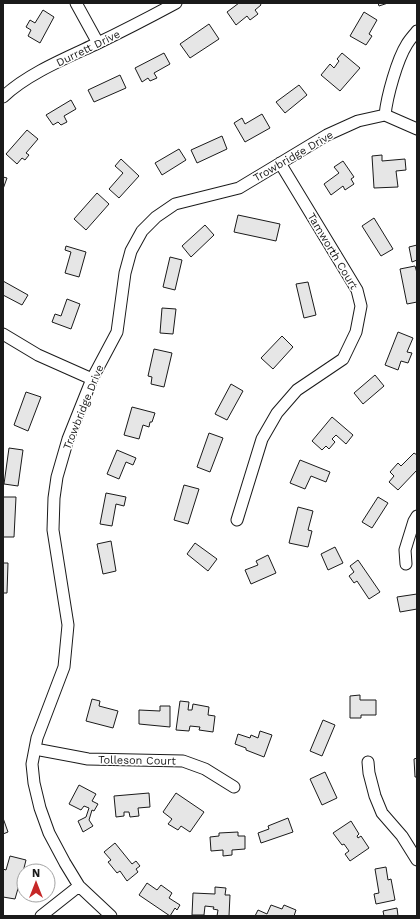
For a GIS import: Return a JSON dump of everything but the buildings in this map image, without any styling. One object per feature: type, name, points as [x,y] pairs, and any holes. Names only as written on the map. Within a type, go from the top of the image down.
[{"type":"street","points":[[76,3],[98,44]]},
{"type":"street","name":"Durrett Drive","points":[[3,97],[12,89],[56,63],[98,44],[176,3]]},
{"type":"street","points":[[417,31],[407,43],[401,57],[386,106],[385,115],[417,129]]},
{"type":"street","name":"Trowbridge Drive","points":[[111,916],[79,886],[65,864],[49,833],[40,808],[34,783],[32,764],[37,738],[64,667],[68,637],[68,618],[53,530],[54,498],[57,477],[68,439],[92,379],[117,332],[125,273],[131,251],[142,231],[156,216],[175,204],[239,188],[327,135],[358,121],[385,115]]},
{"type":"street","name":"Tamworth Court","points":[[237,520],[262,439],[277,413],[297,390],[343,359],[356,332],[361,306],[357,290],[280,163]]},
{"type":"street","points":[[3,334],[38,355],[92,379]]},
{"type":"street","points":[[406,564],[405,550],[417,516]]},
{"type":"street","name":"Tolleson Court","points":[[35,749],[88,759],[182,761],[205,769],[234,787]]},
{"type":"street","points":[[368,762],[369,773],[375,796],[382,813],[402,836],[417,860]]},
{"type":"street","points":[[41,916],[79,886]]}]
